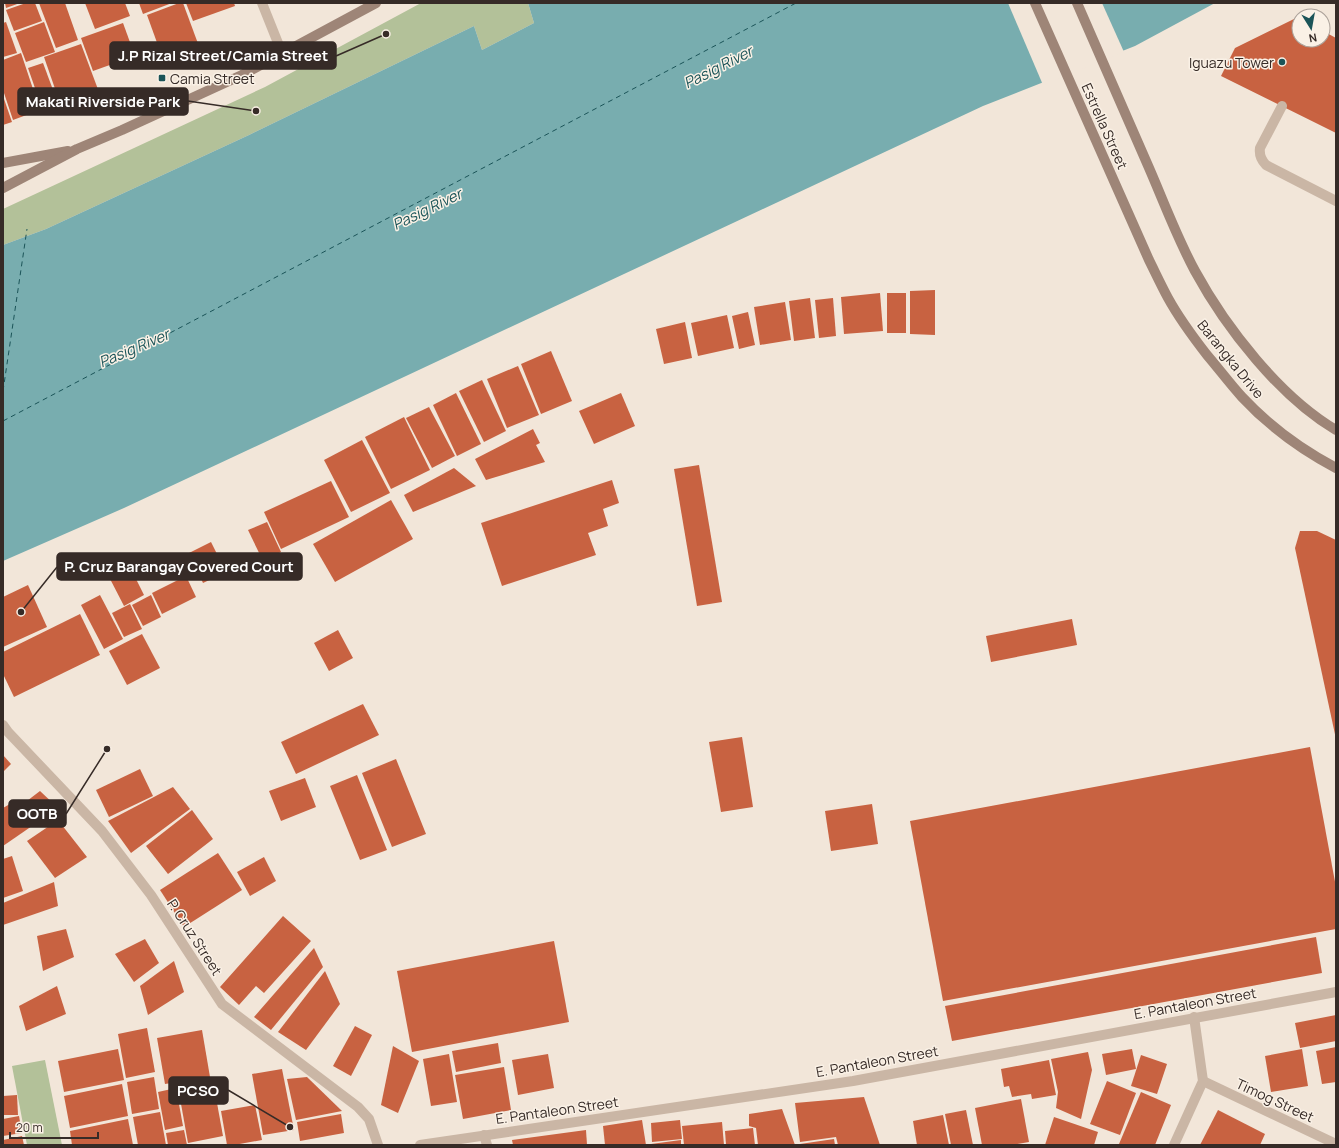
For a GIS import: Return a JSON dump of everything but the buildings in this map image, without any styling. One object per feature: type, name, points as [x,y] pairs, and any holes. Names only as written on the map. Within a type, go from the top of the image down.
[{"type":"main road","points":[[3,188],[78,149],[242,75],[376,3]]},
{"type":"main road","name":"Estrella Street","points":[[1035,3],[1149,260]]},
{"type":"main road","name":"Estrella Street","points":[[1077,3],[1183,245]]},
{"type":"main road","points":[[3,163],[78,149]]},
{"type":"main road","name":"Barangka Drive","points":[[1183,245],[1204,287],[1250,352],[1278,383],[1296,400],[1311,413],[1336,430]]},
{"type":"main road","name":"Barangka Drive","points":[[1149,260],[1168,298],[1186,327],[1242,397],[1272,426],[1336,468]]},
{"type":"street","points":[[262,3],[282,53]]},
{"type":"street","points":[[1282,106],[1260,148],[1262,161],[1266,165],[1336,201]]},
{"type":"street","name":"P. Cruz Street","points":[[3,725],[102,831],[151,895],[222,1004],[358,1107],[369,1119],[378,1145]]},
{"type":"street","name":"E. Pantaleon Street","points":[[420,1145],[486,1140],[853,1081],[1336,992]]},
{"type":"street","points":[[1174,1145],[1203,1081],[1194,1017]]},
{"type":"street","name":"Timog Street","points":[[1203,1081],[1336,1144]]},
{"type":"green space","points":[[421,3],[528,3],[534,23],[482,50],[474,26],[249,135],[46,229],[3,245],[3,209],[265,87]]},
{"type":"green space","points":[[45,1060],[62,1145],[27,1145],[12,1066]]},
{"type":"water","name":"Pasig River","points":[[528,3],[1215,3],[1135,46],[983,106],[124,508],[3,561],[3,245],[46,229],[249,135],[474,26],[482,50],[534,23]]},
{"type":"pier","points":[[1008,3],[1102,3],[1124,52],[1043,85]]},
{"type":"ferry route","points":[[3,421],[796,3]]},
{"type":"ferry route","points":[[3,391],[27,229]]},
{"type":"place","name":"J.P Rizal Street/Camia Street","points":[[386,34]]},
{"type":"place","name":"Iguazu Tower","points":[[1282,62]]},
{"type":"place","name":"Camia Street","points":[[162,78]]},
{"type":"place","name":"Makati Riverside Park","points":[[256,111]]},
{"type":"place","name":"P. Cruz Barangay Covered Court","points":[[21,612]]},
{"type":"place","name":"OOTB","points":[[107,749]]},
{"type":"place","name":"PCSO","points":[[290,1127]]}]
